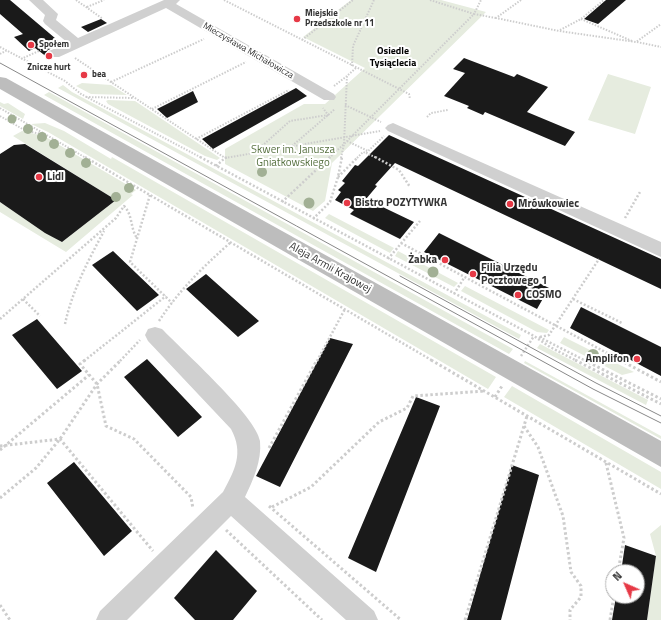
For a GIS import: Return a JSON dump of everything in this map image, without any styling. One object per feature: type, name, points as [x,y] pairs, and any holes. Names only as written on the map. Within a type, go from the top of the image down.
[{"type":"main road","name":"Aleja Armii Krajowej","points":[[0,82],[661,455]]},
{"type":"street","points":[[35,0],[52,14],[50,21],[77,44]]},
{"type":"street","points":[[54,54],[171,2]]},
{"type":"street","name":"Mieczysława Michałowicza","points":[[171,2],[329,97]]},
{"type":"street","points":[[387,129],[661,250]]},
{"type":"street","points":[[109,620],[165,565],[203,517],[231,500],[246,471],[248,441],[240,422],[151,332]]},
{"type":"street","points":[[231,500],[365,620]]},
{"type":"path","points":[[76,0],[106,22]]},
{"type":"path","points":[[86,8],[104,0]]},
{"type":"path","points":[[224,0],[409,94],[410,99]]},
{"type":"path","points":[[302,40],[353,0]]},
{"type":"path","points":[[352,66],[353,46],[374,0]]},
{"type":"path","points":[[430,0],[474,14],[559,31],[661,47]]},
{"type":"path","points":[[282,202],[344,144],[474,14],[481,0]]},
{"type":"path","points":[[496,18],[521,0]]},
{"type":"path","points":[[559,31],[581,19],[604,0]]},
{"type":"path","points":[[581,19],[636,42]]},
{"type":"path","points":[[636,42],[661,24]]},
{"type":"path","points":[[110,82],[207,37]]},
{"type":"path","points":[[0,47],[29,64],[65,81],[86,97],[534,336],[550,347],[661,404]]},
{"type":"path","points":[[0,54],[7,50]]},
{"type":"path","points":[[71,56],[225,158]]},
{"type":"path","points":[[151,109],[249,61]]},
{"type":"path","points":[[313,219],[330,202],[338,177],[344,144],[343,138],[347,76],[356,68]]},
{"type":"path","points":[[196,139],[295,87]]},
{"type":"path","points":[[86,97],[134,98]]},
{"type":"path","points":[[290,147],[346,99]]},
{"type":"path","points":[[345,105],[371,117]]},
{"type":"path","points":[[0,108],[661,494]]},
{"type":"path","points":[[427,117],[432,113],[448,110]]},
{"type":"path","points":[[253,154],[290,120],[328,115]]},
{"type":"path","points":[[0,116],[26,131],[45,134]]},
{"type":"path","points":[[216,166],[225,158],[387,129]]},
{"type":"path","points":[[366,154],[387,129]]},
{"type":"path","points":[[347,141],[368,151]]},
{"type":"path","points":[[338,177],[363,152],[399,170],[410,187]]},
{"type":"path","points":[[622,222],[640,192]]},
{"type":"path","points":[[150,195],[130,262],[172,302]]},
{"type":"path","points":[[0,319],[106,228],[126,206],[134,234],[137,238]]},
{"type":"path","points":[[388,259],[420,221]]},
{"type":"path","points":[[65,324],[69,306],[89,259],[106,228]]},
{"type":"path","points":[[0,498],[36,468],[60,439],[97,384],[151,332],[163,317],[174,298],[194,276],[231,242]]},
{"type":"path","points":[[401,243],[555,327],[661,382]]},
{"type":"path","points":[[539,337],[549,335],[599,259]]},
{"type":"path","points":[[454,294],[464,278]]},
{"type":"path","points":[[166,296],[80,364],[97,384],[106,426],[120,431],[134,439],[191,496],[203,517],[322,620]]},
{"type":"path","points":[[23,299],[40,316]]},
{"type":"path","points":[[574,299],[622,323]]},
{"type":"path","points":[[267,451],[345,309]]},
{"type":"path","points":[[534,336],[539,337],[661,399]]},
{"type":"path","points":[[523,353],[534,336]]},
{"type":"path","points":[[0,450],[89,375]]},
{"type":"path","points":[[495,397],[505,382]]},
{"type":"path","points":[[272,506],[311,487],[379,422],[407,408],[413,396],[486,391]]},
{"type":"path","points":[[465,620],[527,416]]},
{"type":"path","points":[[524,425],[538,447],[563,516],[571,572],[582,586],[581,597],[570,610],[570,620]]},
{"type":"path","points":[[0,446],[60,439]]},
{"type":"path","points":[[60,439],[165,565]]},
{"type":"path","points":[[606,462],[624,538],[619,564]]},
{"type":"path","points":[[265,505],[272,506],[401,620]]},
{"type":"path","points":[[610,620],[613,604]]},
{"type":"path","points":[[0,605],[10,620]]},
{"type":"green space","name":"Skwer im. Janusza Gniatkowskiego","points":[[351,0],[441,0],[486,12],[332,163],[325,201],[313,211],[225,164],[225,149],[304,104],[325,104],[365,68],[303,37]]},
{"type":"green space","points":[[608,74],[651,87],[635,134],[588,120]]},
{"type":"green space","points":[[82,83],[111,85],[127,95],[91,94],[76,86]]},
{"type":"green space","points":[[63,85],[72,92],[521,335],[519,339],[58,88]]},
{"type":"green space","points":[[49,92],[513,349],[509,354],[44,95]]},
{"type":"green space","points":[[106,101],[135,101],[220,158],[217,160],[205,156],[108,104]]},
{"type":"green space","points":[[0,102],[4,104],[8,103],[25,114],[23,119],[0,106]]},
{"type":"green space","points":[[45,123],[64,131],[111,159],[112,157],[496,377],[488,389],[48,132],[31,124]]},
{"type":"green space","points":[[22,131],[44,136],[136,190],[131,194],[133,195],[66,252],[0,212],[0,202],[62,242],[116,200],[13,136]]},
{"type":"green space","points":[[329,214],[394,248],[390,253],[325,218]]},
{"type":"green space","points":[[398,251],[458,283],[454,287],[395,256]]},
{"type":"green space","points":[[465,286],[549,330],[547,333],[537,332],[461,291]]},
{"type":"green space","points":[[564,337],[634,372],[622,375],[560,343]]},
{"type":"green space","points":[[540,344],[648,400],[646,405],[537,348]]},
{"type":"green space","points":[[525,361],[661,436],[661,439],[524,363]]},
{"type":"green space","points":[[512,386],[661,472],[661,489],[504,397]]},
{"type":"green space","points":[[661,525],[661,620],[647,620],[656,556],[650,534]]},
{"type":"building","points":[[0,0],[10,0],[62,44],[48,50],[46,53],[47,57],[35,48],[29,51],[14,37],[23,34],[0,14]]},
{"type":"building","points":[[606,0],[626,0],[598,24],[584,19]]},
{"type":"building","points":[[101,19],[107,23],[88,32],[81,27]]},
{"type":"building","points":[[464,58],[514,77],[517,74],[548,87],[527,112],[575,132],[565,146],[485,112],[483,115],[467,108],[469,106],[444,96],[465,73],[453,69]]},
{"type":"building","points":[[296,88],[307,96],[213,149],[202,139]]},
{"type":"building","points":[[193,91],[198,102],[167,118],[157,109]]},
{"type":"building","name":"Mrówkowiec","points":[[389,135],[661,259],[661,289],[395,163],[375,185],[377,186],[366,199],[414,222],[400,239],[350,214],[354,210],[335,200],[341,192],[338,190],[345,183],[342,181],[355,165],[358,166]]},
{"type":"building","name":"Lidl","points":[[25,144],[116,200],[62,242],[45,233],[0,202],[0,154],[14,145]]},
{"type":"building","points":[[439,233],[549,288],[537,309],[424,252]]},
{"type":"building","points":[[113,251],[159,295],[137,311],[92,265]]},
{"type":"building","points":[[206,274],[259,321],[238,337],[186,289]]},
{"type":"building","points":[[581,307],[661,347],[661,376],[570,328]]},
{"type":"building","points":[[37,319],[82,371],[57,389],[12,335]]},
{"type":"building","points":[[330,338],[353,344],[280,487],[256,476]]},
{"type":"building","points":[[147,359],[202,417],[178,437],[124,377]]},
{"type":"building","points":[[416,397],[440,406],[376,572],[348,558]]},
{"type":"building","points":[[74,462],[132,531],[104,556],[47,483]]},
{"type":"building","points":[[512,465],[539,475],[501,620],[467,620]]},
{"type":"building","points":[[625,545],[656,556],[647,620],[612,620],[615,604],[645,604],[645,564],[622,564]]},
{"type":"building","points":[[216,550],[257,591],[233,620],[195,620],[174,598]]},
{"type":"tram line","points":[[0,63],[593,389],[661,423]]},
{"type":"tram line","points":[[400,276],[596,383],[661,416]]},
{"type":"place","name":"Miejskie Przedszkole nr 11","points":[[297,19]]},
{"type":"place","name":"Społem","points":[[31,45]]},
{"type":"place","name":"Znicze hurt","points":[[49,56]]},
{"type":"place","name":"bea","points":[[84,75]]},
{"type":"place","name":"Lidl","points":[[39,177]]},
{"type":"place","name":"Bistro POZYTYWKA","points":[[347,203]]},
{"type":"place","name":"Mrówkowiec","points":[[510,204]]},
{"type":"place","name":"Żabka","points":[[445,260]]},
{"type":"place","name":"Filia Urzędu Pocztowego 1","points":[[473,274]]},
{"type":"place","name":"COSMO","points":[[518,295]]},
{"type":"place","name":"Amplifon","points":[[637,359]]},
{"type":"district","name":"Osiedle Tysiąclecia","points":[[393,58]]}]
